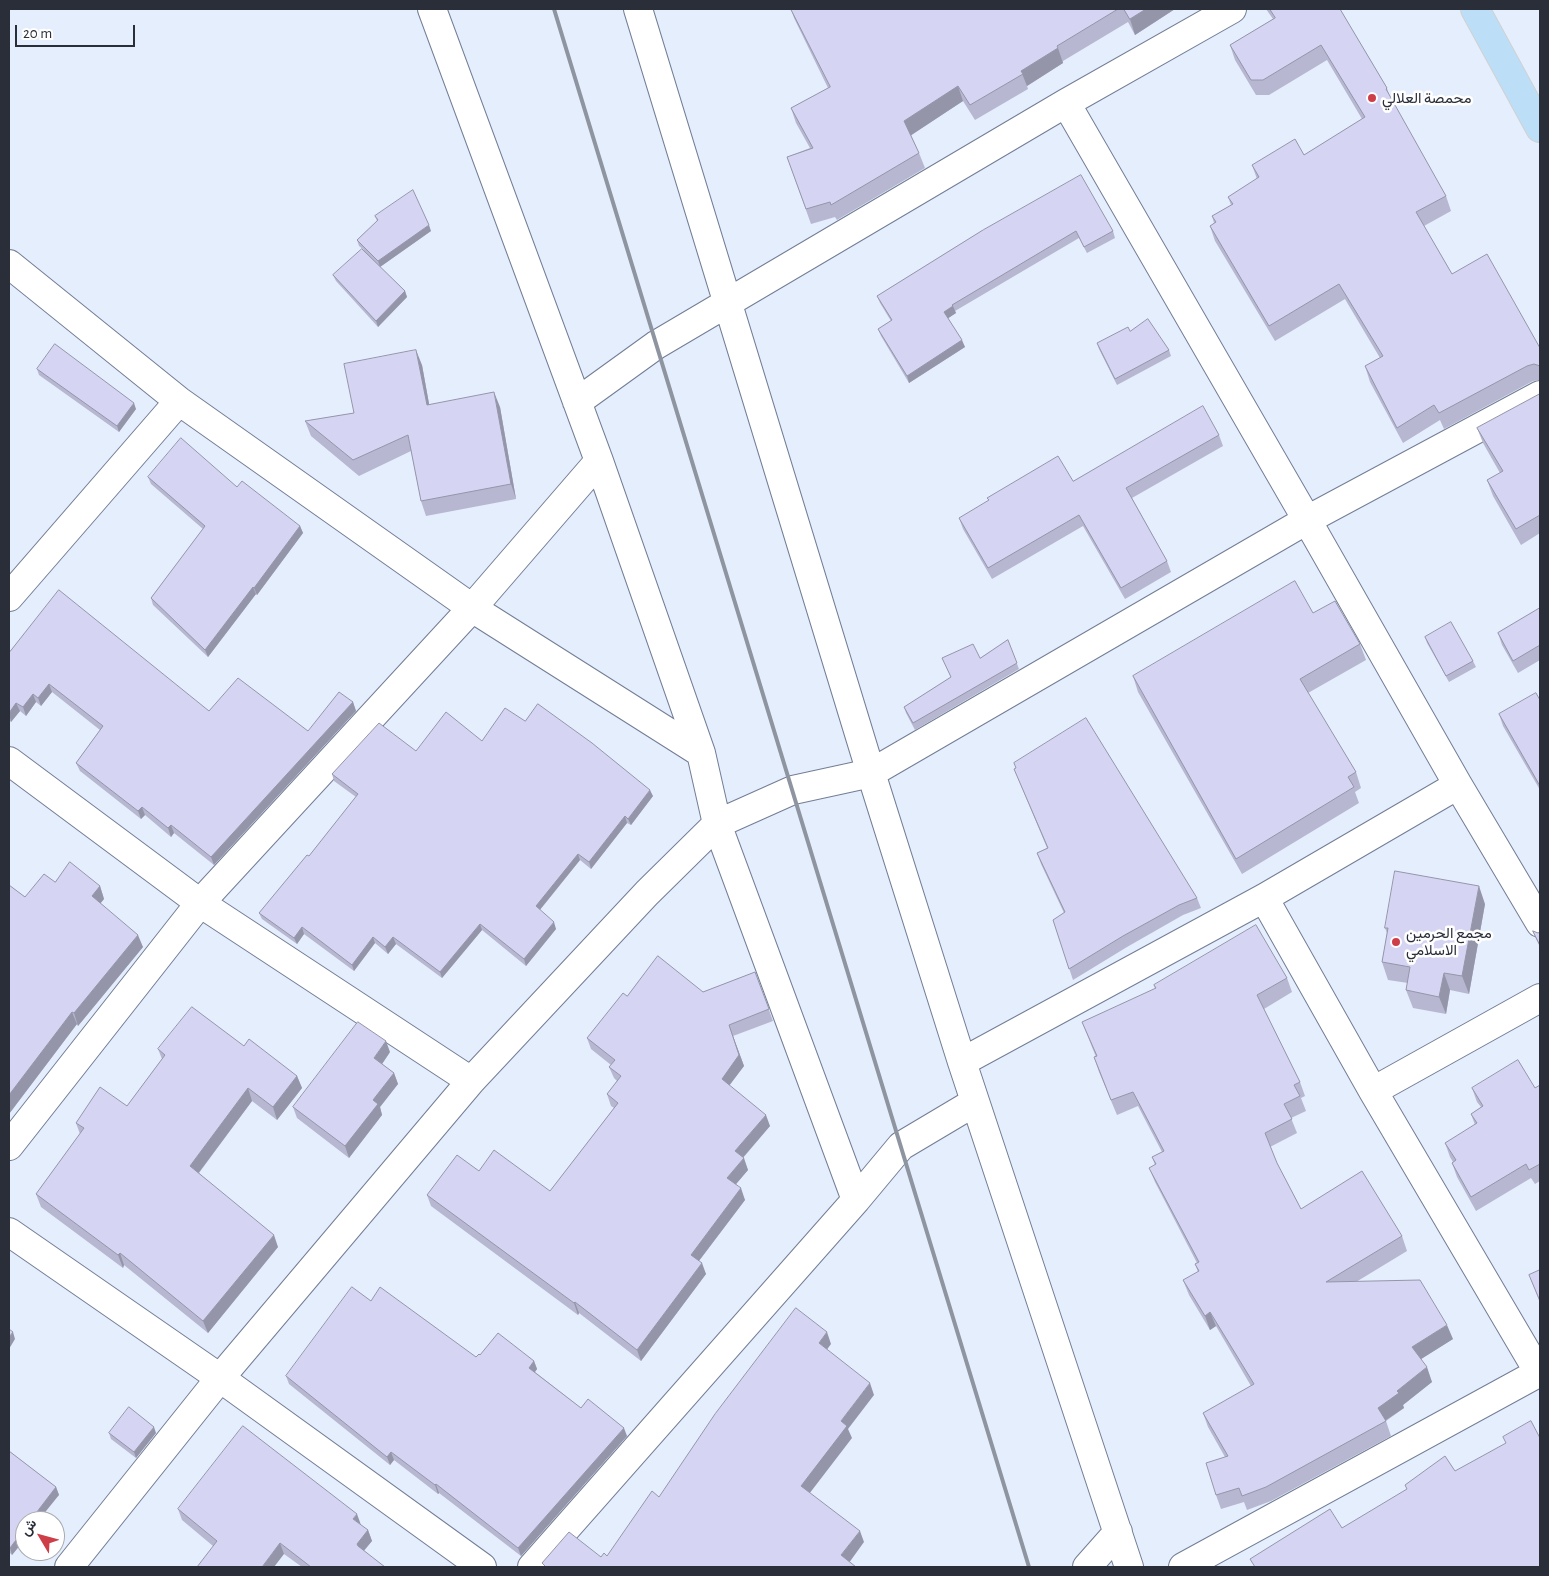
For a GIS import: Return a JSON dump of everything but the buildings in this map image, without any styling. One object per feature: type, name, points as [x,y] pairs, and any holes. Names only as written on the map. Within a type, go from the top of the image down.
[{"type":"main road","points":[[1475,9],[1536,117]]},
{"type":"street","points":[[432,9],[599,461],[701,752],[717,824],[856,1200]]},
{"type":"street","points":[[638,9],[871,773],[962,1062],[1129,1567]]},
{"type":"street","points":[[577,402],[656,345],[1066,103],[1232,9]]},
{"type":"street","points":[[1066,103],[1458,785],[1540,923]]},
{"type":"street","points":[[9,264],[180,401],[472,608],[701,752]]},
{"type":"street","points":[[69,1567],[220,1378],[471,1081],[647,893],[717,824],[793,790],[871,773],[1307,520],[1540,395]]},
{"type":"street","points":[[9,597],[180,401]]},
{"type":"street","points":[[9,1146],[200,902],[472,608],[599,461]]},
{"type":"street","points":[[9,761],[200,902],[471,1081]]},
{"type":"street","points":[[962,1062],[1264,898],[1458,785]]},
{"type":"street","points":[[1183,1567],[1540,1372],[1373,1091],[1264,898]]},
{"type":"street","points":[[1373,1091],[1540,998]]},
{"type":"street","points":[[532,1567],[856,1200],[901,1146],[975,1102]]},
{"type":"street","points":[[9,1232],[220,1378],[482,1567]]},
{"type":"street","points":[[1087,1567],[1118,1532]]},
{"type":"railway","points":[[554,9],[1029,1567]]},
{"type":"place","name":"محمصة العلالي","points":[[1372,98]]},
{"type":"place","name":"مجمع الحرمين الاسلامي","points":[[1396,942]]}]
